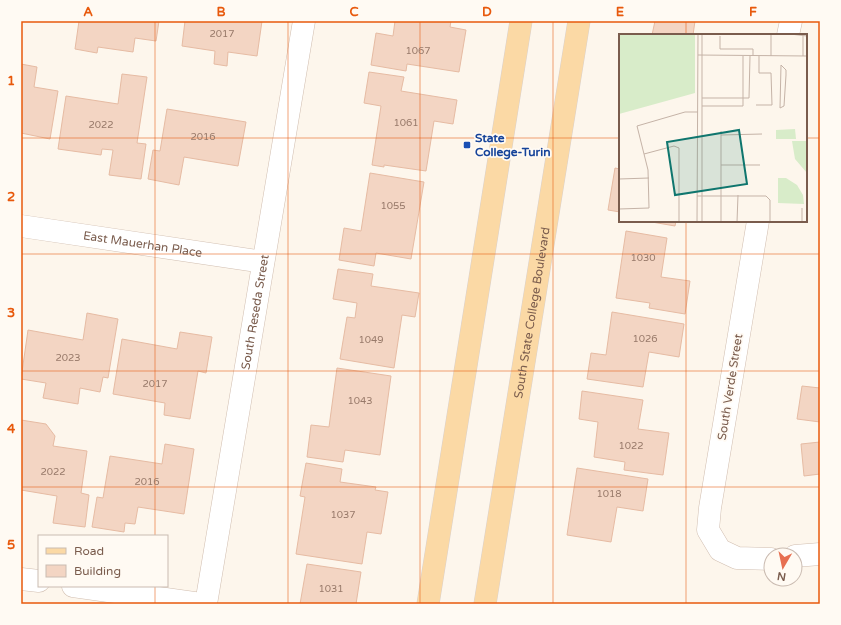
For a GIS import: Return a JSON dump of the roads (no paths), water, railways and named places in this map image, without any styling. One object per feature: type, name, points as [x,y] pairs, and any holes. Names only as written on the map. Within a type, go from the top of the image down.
[{"type":"main road","points":[[428,604],[521,21]]},
{"type":"main road","name":"South State College Boulevard","points":[[485,604],[579,21]]},
{"type":"street","name":"South Reseda Street","points":[[206,604],[304,21]]},
{"type":"street","points":[[788,34],[791,21]]},
{"type":"street","name":"South Verde Street","points":[[758,222],[710,508],[708,530],[720,550],[737,558],[763,559]]},
{"type":"street","name":"East Mauerhan Place","points":[[21,226],[263,262]]},
{"type":"street","points":[[803,555],[820,554]]},
{"type":"street","points":[[21,579],[38,581]]},
{"type":"street","points":[[80,587],[201,604]]},
{"type":"place","name":"State College-Turin","points":[[467,145]]}]
